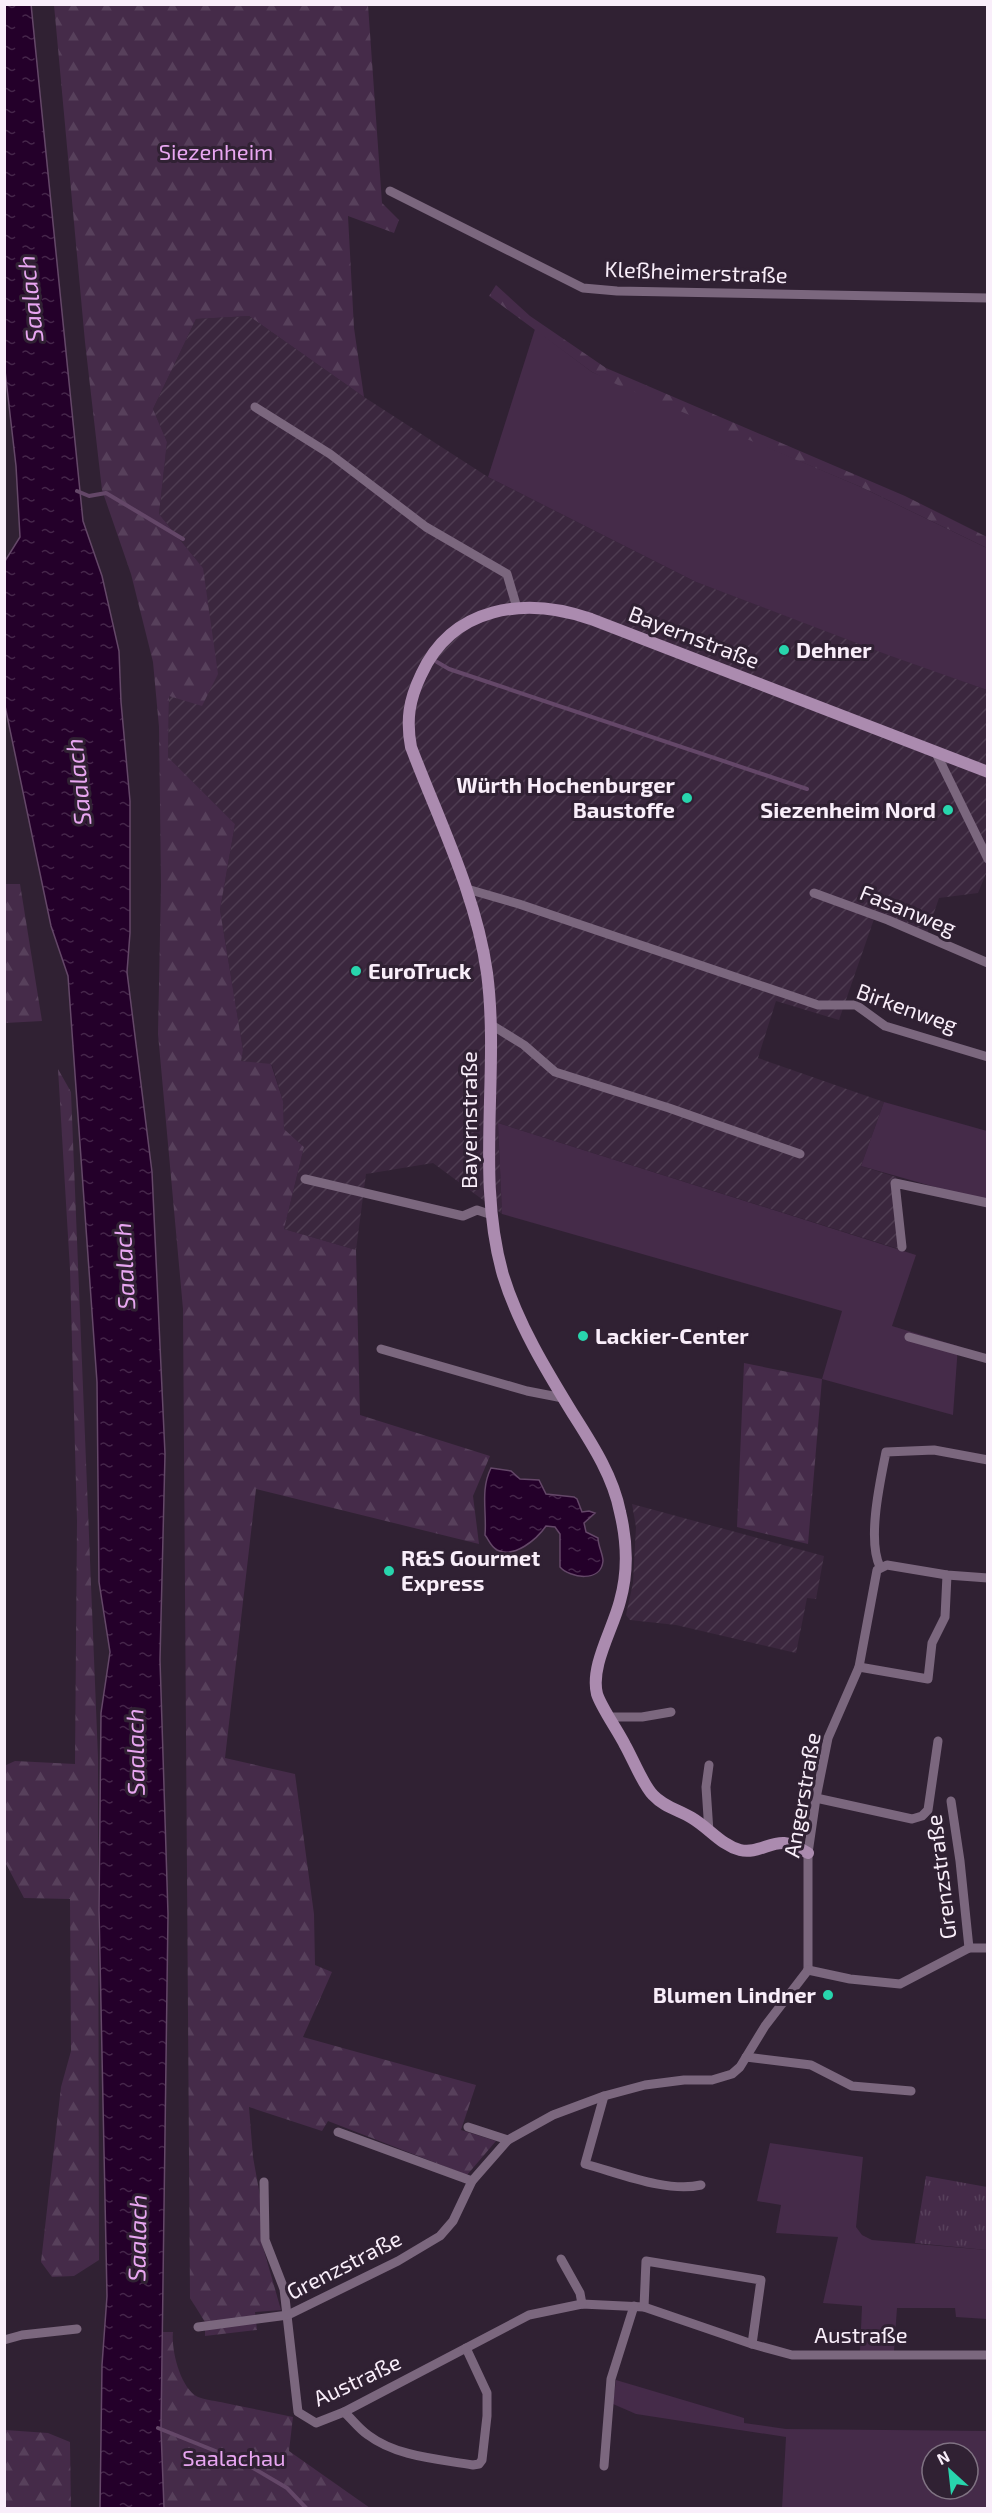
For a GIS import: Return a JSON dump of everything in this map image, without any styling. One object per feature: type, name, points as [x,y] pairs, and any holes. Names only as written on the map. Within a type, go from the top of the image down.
[{"type":"street","name":"Kleßheimerstraße","points":[[390,191],[583,288],[617,291],[987,298]]},
{"type":"street","points":[[255,407],[330,454],[426,527],[507,573],[517,608]]},
{"type":"street","name":"Bayernstraße","points":[[709,1832],[692,1818],[674,1810],[652,1794],[598,1696],[595,1676],[625,1580],[620,1510],[605,1468],[563,1398],[511,1298],[498,1252],[490,1187],[490,1024],[485,963],[467,889],[411,747],[407,727],[409,707],[428,660],[447,638],[469,621],[489,613],[517,608],[545,607],[580,615],[987,772]]},
{"type":"street","points":[[936,753],[987,859]]},
{"type":"street","name":"Birkenweg","points":[[467,889],[519,904],[818,1005],[856,1005],[885,1026],[987,1057]]},
{"type":"street","name":"Fasanweg","points":[[814,893],[888,920],[987,963]]},
{"type":"street","name":"Bayernstraße","points":[[490,1024],[524,1045],[555,1072],[669,1108],[800,1154]]},
{"type":"street","name":"Bayernstraße","points":[[305,1179],[463,1216],[477,1210],[492,1215]]},
{"type":"street","points":[[902,1247],[895,1183],[987,1203]]},
{"type":"street","points":[[909,1337],[987,1359]]},
{"type":"street","points":[[381,1349],[563,1398]]},
{"type":"street","points":[[887,1442],[879,1490],[874,1546],[875,1557],[880,1567],[887,1565],[947,1575],[987,1578]]},
{"type":"street","points":[[886,1452],[934,1450],[987,1460]]},
{"type":"street","name":"Angerstraße","points":[[808,1970],[808,1853],[816,1798],[828,1738],[859,1667],[876,1573],[880,1567]]},
{"type":"street","points":[[859,1667],[928,1679],[932,1643],[945,1617],[947,1575]]},
{"type":"street","points":[[610,1717],[642,1717],[670,1712]]},
{"type":"street","points":[[816,1798],[912,1819],[922,1816],[928,1810],[938,1741]]},
{"type":"street","points":[[709,1765],[706,1788],[709,1832],[725,1844],[741,1851],[762,1849],[782,1843],[795,1846],[808,1853]]},
{"type":"street","name":"Grenzstraße","points":[[951,1801],[969,1948]]},
{"type":"street","name":"Grenzstraße","points":[[198,2327],[288,2315],[398,2261],[440,2236],[453,2221],[472,2181],[508,2140],[553,2115],[604,2096],[665,2081],[724,2078],[740,2067],[765,2026],[808,1970],[850,1979],[900,1984],[969,1948],[987,1948]]},
{"type":"street","points":[[747,2057],[811,2065],[852,2086],[911,2091]]},
{"type":"street","points":[[604,2096],[585,2164],[670,2186],[688,2188],[701,2185]]},
{"type":"street","points":[[468,2127],[508,2140]]},
{"type":"street","points":[[338,2132],[472,2181]]},
{"type":"street","name":"Austraße","points":[[264,2182],[266,2240],[284,2289],[298,2412],[316,2423],[344,2412],[529,2315],[582,2304],[639,2307],[792,2355],[987,2355]]},
{"type":"street","points":[[561,2259],[580,2294],[582,2304]]},
{"type":"street","points":[[604,2466],[611,2379],[639,2307],[646,2261],[761,2280],[752,2344]]},
{"type":"street","points":[[4,2340],[22,2335],[77,2329]]},
{"type":"street","points":[[344,2412],[368,2435],[387,2446],[410,2453],[473,2465],[479,2464],[482,2460],[488,2416],[488,2393],[465,2348]]},
{"type":"shaded area","points":[[249,316],[364,397],[488,477],[696,582],[987,690],[988,869],[978,893],[939,898],[926,936],[874,919],[839,1020],[776,1001],[758,1058],[884,1102],[861,1166],[896,1177],[905,1251],[498,1123],[502,1214],[433,1163],[366,1174],[356,1250],[284,1229],[304,1147],[284,1129],[283,1101],[272,1065],[240,1061],[243,1050],[220,910],[235,824],[168,757],[169,695],[203,568],[159,514],[167,442],[153,409],[196,319]]},
{"type":"shaded area","points":[[632,1504],[824,1556],[816,1599],[807,1598],[796,1653],[676,1625],[630,1620],[626,1615],[633,1583],[636,1527]]},
{"type":"green space","name":"Siezenheim","points":[[54,5],[368,5],[382,203],[399,220],[394,233],[348,216],[354,328],[364,397],[249,316],[196,319],[153,409],[167,442],[159,514],[203,568],[218,674],[202,706],[169,696],[168,757],[235,824],[220,910],[243,1050],[241,1061],[271,1064],[283,1101],[284,1129],[304,1147],[284,1229],[356,1250],[360,1415],[490,1456],[473,1496],[479,1544],[256,1489],[225,1758],[295,1774],[314,1914],[315,1965],[332,1972],[303,2037],[476,2085],[461,2130],[496,2141],[467,2175],[328,2121],[322,2131],[249,2107],[253,2157],[262,2207],[261,2240],[281,2310],[255,2312],[257,2330],[205,2336],[205,2322],[190,2298],[183,1309],[158,1034],[161,885],[159,727],[153,662],[131,574],[102,490],[85,342]]},
{"type":"green space","points":[[496,285],[530,316],[606,368],[905,496],[987,537],[987,548],[861,487],[592,372],[489,296]]},
{"type":"green space","points":[[535,329],[592,372],[861,487],[987,548],[987,690],[696,582],[488,477]]},
{"type":"green space","points":[[5,884],[20,884],[42,1021],[5,1023]]},
{"type":"green space","points":[[58,1069],[71,1092],[98,1757],[99,2260],[74,2276],[52,2277],[41,2262],[61,2087],[71,2051],[70,1899],[24,1898],[5,1862],[4,1766],[15,1761],[75,1764],[77,1521],[70,1270]]},
{"type":"green space","points":[[884,1102],[987,1131],[987,1200],[861,1166]]},
{"type":"green space","points":[[498,1123],[916,1255],[892,1326],[958,1346],[953,1415],[822,1379],[842,1311],[502,1214]]},
{"type":"green space","points":[[744,1363],[822,1379],[808,1544],[737,1527]]},
{"type":"green space","points":[[770,2143],[863,2157],[856,2227],[862,2235],[872,2240],[987,2250],[987,2319],[956,2317],[955,2308],[897,2308],[894,2351],[860,2351],[862,2306],[823,2303],[838,2237],[776,2233],[781,2205],[757,2201]]},
{"type":"green space","points":[[926,2176],[987,2187],[987,2250],[915,2243]]},
{"type":"green space","name":"Saalachau","points":[[162,2332],[173,2332],[178,2368],[192,2392],[204,2399],[293,2417],[289,2451],[370,2508],[164,2508],[161,2430]]},
{"type":"green space","points":[[616,2380],[744,2418],[744,2423],[786,2429],[987,2431],[987,2508],[782,2508],[786,2437],[636,2414],[613,2404]]},
{"type":"green space","points":[[5,2430],[48,2433],[70,2442],[71,2508],[5,2508]]},
{"type":"water","name":"Saalach","points":[[31,4],[83,521],[102,576],[119,651],[130,801],[130,933],[127,972],[152,1172],[165,1454],[160,1660],[168,1914],[161,2430],[164,2508],[100,2508],[102,2365],[107,2296],[99,1910],[101,1713],[110,1652],[99,1582],[97,1382],[68,976],[51,926],[5,706],[5,561],[20,537],[16,466],[4,362],[4,5]]},
{"type":"water","points":[[491,1468],[511,1471],[520,1479],[539,1480],[546,1494],[574,1497],[582,1512],[595,1513],[584,1523],[586,1532],[598,1538],[603,1561],[597,1573],[577,1576],[560,1567],[560,1534],[555,1527],[546,1526],[531,1542],[518,1550],[504,1552],[493,1547],[485,1535],[485,1493]]},
{"type":"waterway","points":[[77,491],[89,496],[106,493],[183,539]]},
{"type":"waterway","points":[[437,662],[449,669],[807,789]]},
{"type":"waterway","points":[[158,2428],[243,2462],[287,2488],[306,2508]]},
{"type":"place","name":"Dehner","points":[[784,650]]},
{"type":"place","name":"Würth Hochenburger Baustoffe","points":[[687,798]]},
{"type":"place","name":"Siezenheim Nord","points":[[948,810]]},
{"type":"place","name":"EuroTruck","points":[[356,971]]},
{"type":"place","name":"Lackier-Center","points":[[583,1336]]},
{"type":"place","name":"R&S Gourmet Express","points":[[389,1571]]},
{"type":"place","name":"Blumen Lindner","points":[[828,1995]]}]
